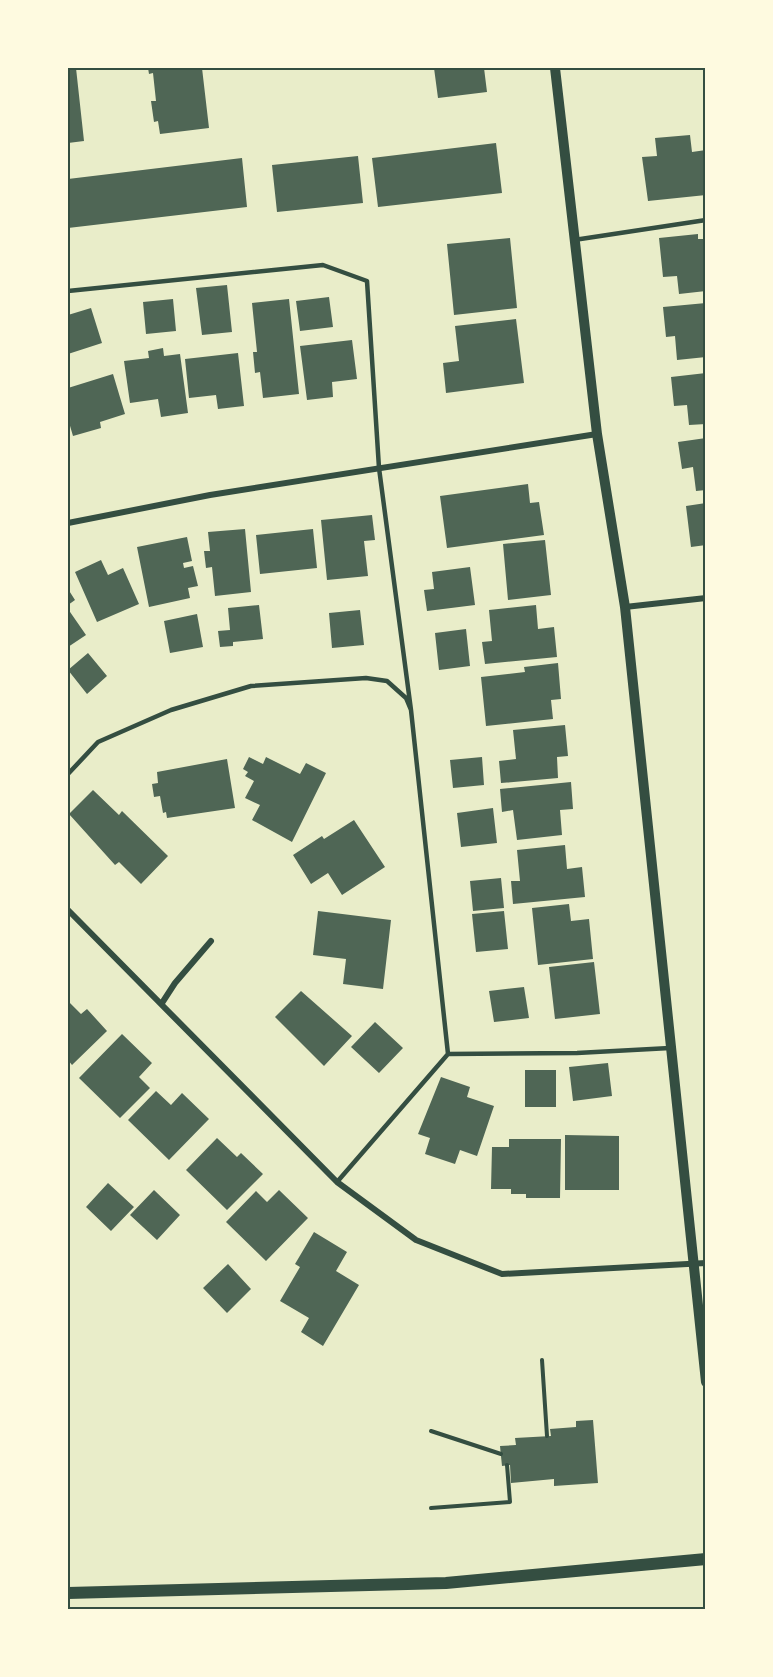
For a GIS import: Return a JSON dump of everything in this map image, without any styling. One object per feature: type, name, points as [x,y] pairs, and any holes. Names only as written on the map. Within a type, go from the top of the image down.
[{"type":"main road","points":[[68,1593],[446,1583],[705,1559]]},
{"type":"street","points":[[555,68],[597,434],[625,607],[705,1382]]},
{"type":"street","points":[[68,523],[210,495],[597,434]]},
{"type":"street","points":[[625,607],[705,598]]},
{"type":"street","points":[[68,910],[337,1182],[416,1240],[502,1274],[705,1263]]},
{"type":"street","points":[[162,1003],[212,941]]},
{"type":"lane","points":[[574,240],[705,220]]},
{"type":"lane","points":[[68,291],[323,265],[367,281],[379,468],[411,710],[448,1054],[337,1182]]},
{"type":"lane","points":[[68,774],[98,742],[171,710],[251,686],[366,678],[387,681],[406,698],[411,710]]},
{"type":"lane","points":[[448,1054],[577,1053],[670,1048]]},
{"type":"path","points":[[542,1360],[547,1436]]},
{"type":"path","points":[[431,1431],[501,1454]]},
{"type":"path","points":[[431,1508],[510,1502],[507,1465]]},
{"type":"building","points":[[68,68],[76,68],[84,141],[68,143]]},
{"type":"building","points":[[148,68],[202,68],[209,128],[160,134],[158,121],[154,122],[151,101],[156,101],[153,73],[149,74]]},
{"type":"building","points":[[434,68],[484,68],[487,92],[438,98]]},
{"type":"building","points":[[690,135],[692,152],[706,150],[706,195],[648,201],[642,157],[657,156],[655,138]]},
{"type":"building","points":[[496,143],[502,193],[378,207],[372,158]]},
{"type":"building","points":[[358,156],[363,203],[277,212],[272,165]]},
{"type":"building","points":[[242,158],[247,207],[68,228],[68,179]]},
{"type":"building","points":[[698,234],[698,239],[706,239],[706,291],[679,294],[677,276],[663,277],[659,238]]},
{"type":"building","points":[[510,238],[517,308],[454,315],[447,244]]},
{"type":"building","points":[[227,285],[232,332],[202,335],[196,288]]},
{"type":"building","points":[[329,297],[333,327],[300,331],[296,301]]},
{"type":"building","points":[[173,299],[176,331],[146,334],[143,302]]},
{"type":"building","points":[[289,299],[299,394],[263,398],[260,372],[255,373],[253,352],[257,352],[252,303]]},
{"type":"building","points":[[706,303],[706,357],[677,360],[675,336],[666,337],[663,307]]},
{"type":"building","points":[[91,308],[102,343],[68,354],[68,315]]},
{"type":"building","points":[[516,319],[524,383],[446,393],[443,363],[459,361],[455,326]]},
{"type":"building","points":[[352,340],[357,379],[332,382],[333,397],[307,400],[300,346]]},
{"type":"building","points":[[163,348],[164,356],[180,354],[188,413],[161,417],[158,399],[130,403],[124,361],[149,358],[148,351]]},
{"type":"building","points":[[238,353],[244,406],[218,409],[216,395],[189,398],[185,359]]},
{"type":"building","points":[[706,373],[706,424],[689,425],[687,405],[674,406],[671,377]]},
{"type":"building","points":[[113,374],[125,414],[100,422],[101,428],[73,436],[68,419],[68,388]]},
{"type":"building","points":[[706,438],[706,490],[696,491],[693,467],[682,469],[678,442]]},
{"type":"building","points":[[528,484],[530,503],[539,502],[544,535],[447,548],[440,496]]},
{"type":"building","points":[[706,503],[706,545],[691,547],[686,506]]},
{"type":"building","points":[[372,515],[375,540],[364,541],[368,576],[327,580],[321,520]]},
{"type":"building","points":[[245,529],[251,592],[215,596],[212,567],[206,568],[204,551],[210,551],[208,532]]},
{"type":"building","points":[[313,529],[317,568],[260,574],[256,535]]},
{"type":"building","points":[[187,537],[192,561],[183,563],[184,568],[193,566],[198,586],[188,588],[190,598],[149,607],[137,547]]},
{"type":"building","points":[[545,540],[551,595],[508,600],[503,544]]},
{"type":"building","points":[[101,560],[108,575],[123,568],[139,604],[97,622],[75,572]]},
{"type":"building","points":[[470,567],[475,605],[427,611],[424,590],[434,589],[432,572]]},
{"type":"building","points":[[68,589],[75,600],[68,605]]},
{"type":"building","points":[[259,605],[263,639],[233,642],[233,646],[220,647],[218,631],[230,630],[228,608]]},
{"type":"building","points":[[536,605],[538,629],[554,627],[557,657],[485,664],[482,642],[492,641],[489,610]]},
{"type":"building","points":[[68,609],[86,635],[68,647]]},
{"type":"building","points":[[360,610],[364,645],[332,648],[329,613]]},
{"type":"building","points":[[197,614],[203,647],[170,653],[164,621]]},
{"type":"building","points":[[466,629],[470,666],[439,670],[435,633]]},
{"type":"building","points":[[88,653],[107,676],[87,694],[68,670]]},
{"type":"building","points":[[558,663],[561,699],[551,700],[553,719],[486,726],[481,677],[525,672],[524,667]]},
{"type":"building","points":[[565,725],[568,756],[557,757],[558,778],[501,783],[499,761],[516,759],[513,730]]},
{"type":"building","points":[[249,757],[263,764],[266,757],[300,774],[306,763],[326,773],[292,842],[252,820],[260,805],[245,798],[254,781],[245,776],[248,772],[243,769]]},
{"type":"building","points":[[482,757],[484,785],[453,788],[450,760]]},
{"type":"building","points":[[227,759],[235,808],[167,818],[166,812],[163,813],[160,796],[154,797],[152,784],[158,783],[157,772]]},
{"type":"building","points":[[571,782],[573,809],[560,810],[562,835],[517,840],[513,810],[502,812],[500,789]]},
{"type":"building","points":[[93,790],[119,815],[122,811],[168,856],[141,884],[119,862],[115,865],[69,814]]},
{"type":"building","points":[[493,808],[497,843],[461,847],[457,813]]},
{"type":"building","points":[[354,820],[385,867],[342,895],[328,873],[311,884],[293,855],[322,836],[324,839]]},
{"type":"building","points":[[565,845],[567,869],[582,867],[585,897],[513,904],[511,881],[520,881],[517,850]]},
{"type":"building","points":[[501,878],[504,908],[473,911],[470,881]]},
{"type":"building","points":[[569,904],[571,921],[589,919],[593,959],[538,965],[532,908]]},
{"type":"building","points":[[318,911],[391,920],[383,989],[343,984],[346,959],[313,955]]},
{"type":"building","points":[[504,911],[508,949],[476,952],[472,914]]},
{"type":"building","points":[[594,962],[600,1014],[555,1019],[549,967]]},
{"type":"building","points":[[524,987],[529,1018],[494,1022],[489,991]]},
{"type":"building","points":[[301,991],[352,1036],[324,1066],[275,1017]]},
{"type":"building","points":[[68,1001],[81,1014],[87,1009],[107,1031],[72,1065],[68,1060]]},
{"type":"building","points":[[375,1022],[403,1048],[379,1073],[351,1047]]},
{"type":"building","points":[[122,1034],[152,1063],[139,1077],[150,1088],[120,1118],[79,1078]]},
{"type":"building","points":[[608,1063],[612,1096],[573,1101],[569,1067]]},
{"type":"building","points":[[525,1070],[556,1070],[556,1107],[525,1107]]},
{"type":"building","points":[[441,1077],[470,1087],[467,1097],[494,1106],[477,1156],[460,1150],[455,1164],[425,1154],[430,1138],[418,1134]]},
{"type":"building","points":[[156,1091],[171,1105],[182,1093],[209,1119],[169,1160],[128,1120]]},
{"type":"building","points":[[565,1135],[619,1136],[619,1190],[565,1190]]},
{"type":"building","points":[[217,1138],[237,1157],[241,1153],[263,1174],[227,1210],[186,1170]]},
{"type":"building","points":[[509,1139],[561,1139],[560,1198],[526,1198],[526,1194],[511,1194],[511,1189],[491,1189],[492,1147],[509,1147]]},
{"type":"building","points":[[108,1183],[134,1207],[111,1231],[86,1207]]},
{"type":"building","points":[[154,1190],[180,1215],[157,1240],[130,1215]]},
{"type":"building","points":[[279,1190],[308,1218],[266,1261],[226,1222],[256,1191],[267,1202]]},
{"type":"building","points":[[314,1232],[347,1252],[336,1271],[359,1285],[323,1346],[301,1332],[309,1318],[280,1301],[300,1267],[295,1264]]},
{"type":"building","points":[[228,1264],[251,1289],[227,1313],[203,1288]]},
{"type":"building","points":[[593,1420],[598,1483],[554,1486],[554,1479],[511,1483],[510,1465],[502,1466],[500,1446],[516,1445],[515,1438],[551,1436],[550,1429],[576,1427],[576,1421]]}]
